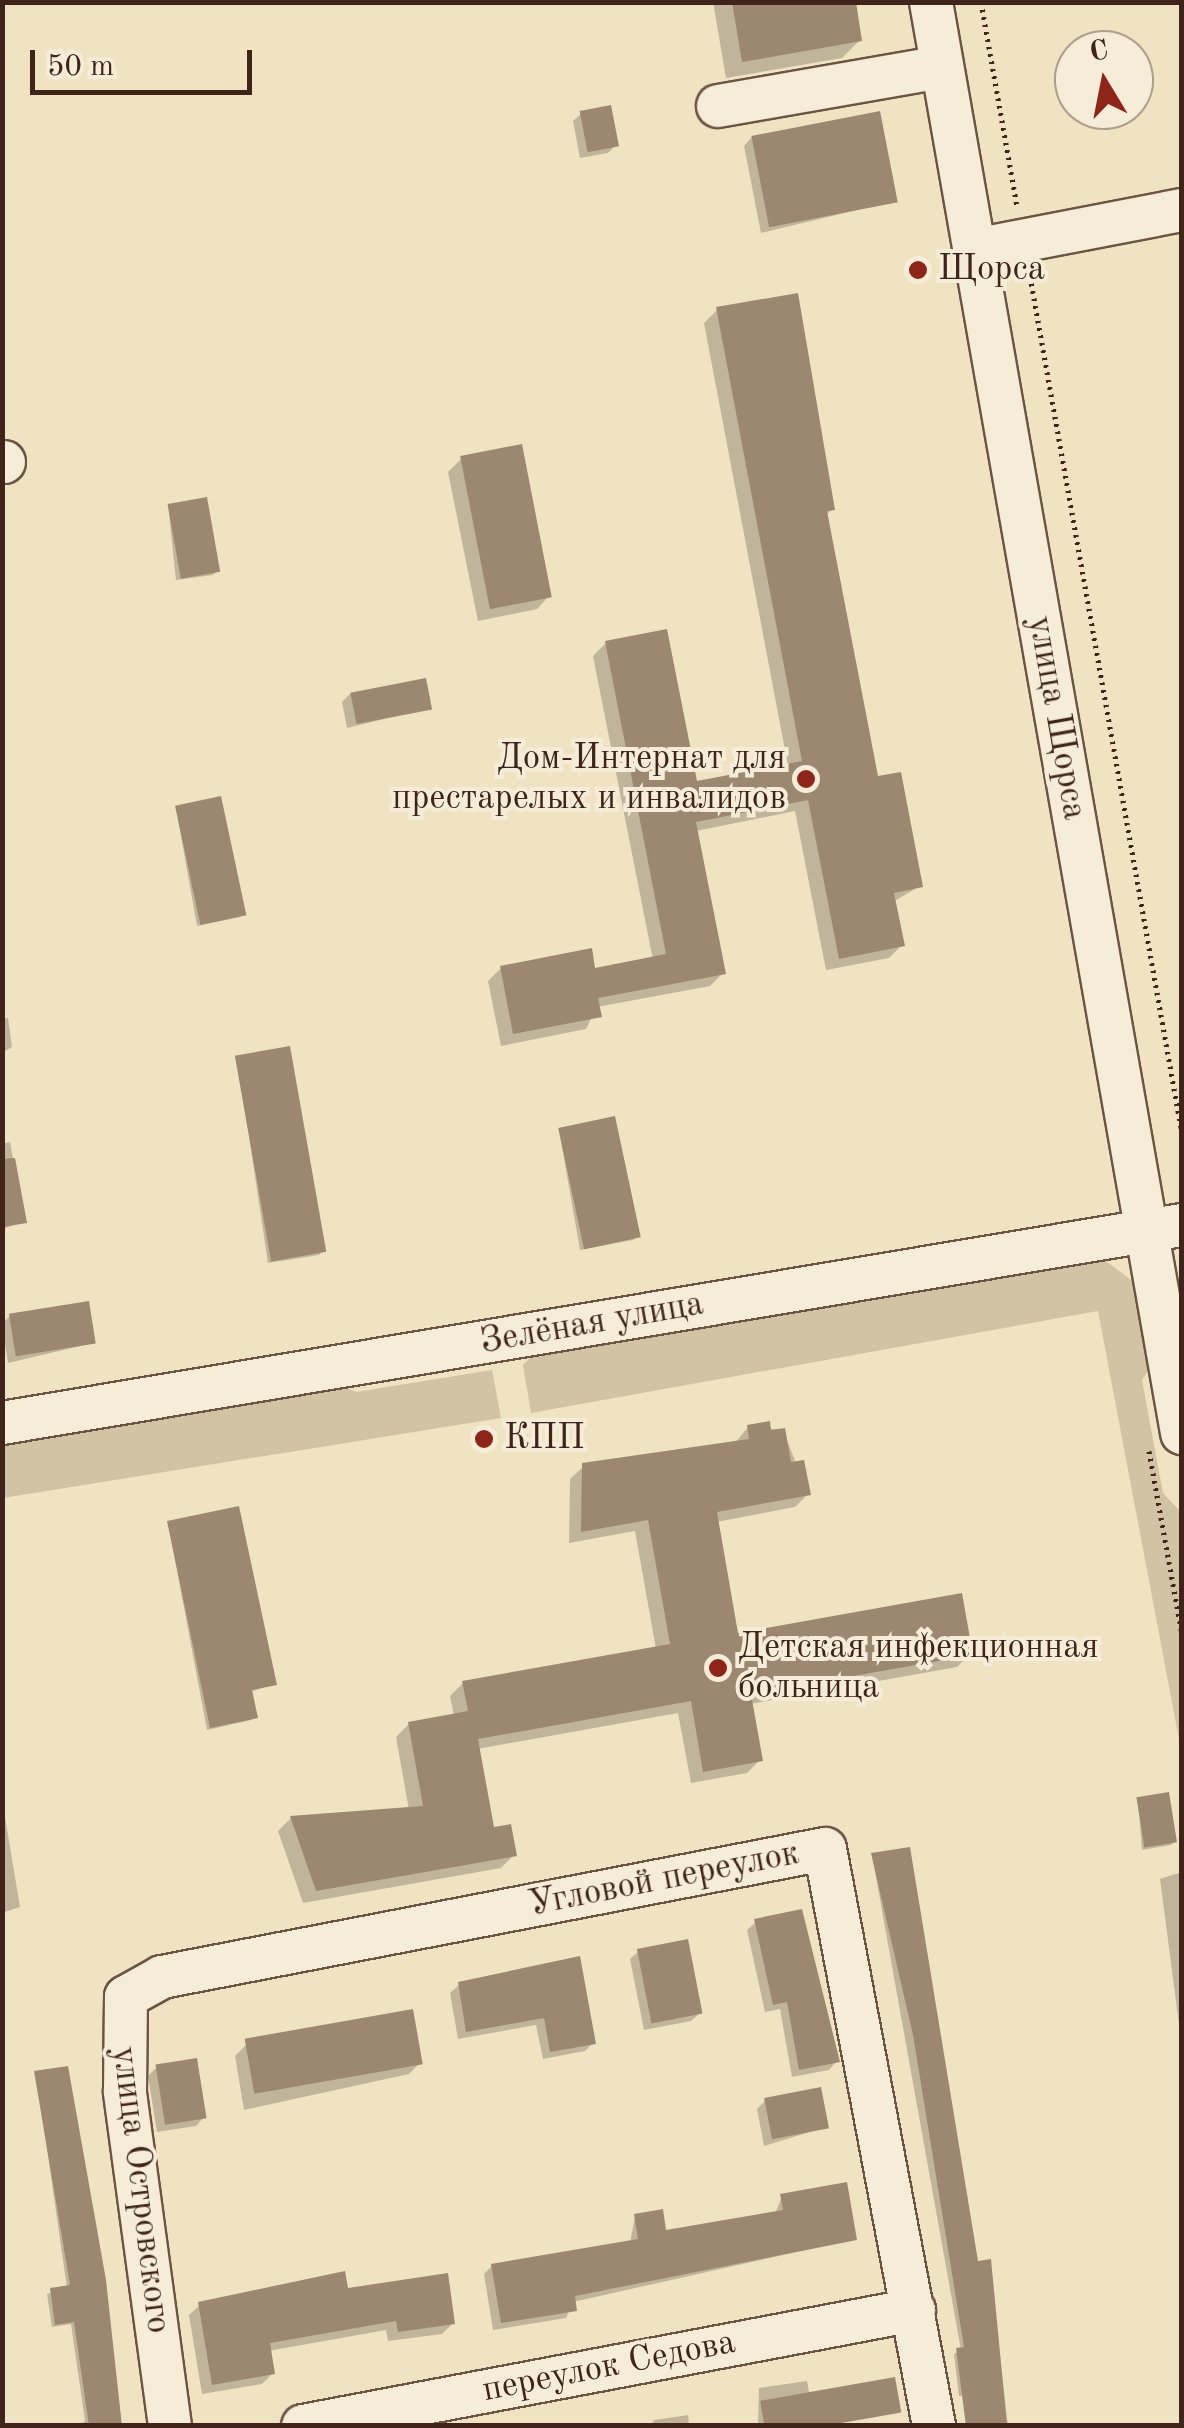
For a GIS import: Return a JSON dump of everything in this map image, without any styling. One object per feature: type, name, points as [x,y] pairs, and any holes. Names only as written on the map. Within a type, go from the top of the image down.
[{"type":"street","name":"улица Щорса","points":[[931,2],[974,250],[1164,1228],[1171,1316],[1164,1437]]},
{"type":"street","points":[[718,106],[942,67]]},
{"type":"street","points":[[974,250],[1182,210]]},
{"type":"street","name":"Зелёная улица","points":[[2,1423],[1164,1228]]},
{"type":"street","name":"Угловой переулок","points":[[162,1977],[825,1849],[934,2426]]},
{"type":"street","name":"улица Островского","points":[[162,1977],[126,1997],[119,2022],[170,2426]]},
{"type":"street","name":"переулок Седова","points":[[304,2426],[914,2310]]},
{"type":"path","points":[[981,2],[1182,1134]]},
{"type":"path","points":[[1164,1437],[1182,1635]]},
{"type":"shaded area","points":[[1103,1259],[1142,1288],[1155,1361],[1142,1380],[1163,1493],[1181,1512],[1181,1750],[1098,1311],[531,1413],[523,1365],[541,1347]]},
{"type":"shaded area","points":[[492,1370],[501,1418],[3,1498],[3,1434],[330,1381],[356,1392]]},
{"type":"building","points":[[732,2],[856,2],[862,41],[742,62]]},
{"type":"building","points":[[611,105],[619,146],[588,152],[580,111]]},
{"type":"building","points":[[880,111],[898,202],[769,227],[751,136]]},
{"type":"building","name":"Дом-Интернат для престарелых и инвалидов","points":[[798,293],[835,510],[827,511],[878,776],[901,772],[923,887],[894,893],[905,946],[839,959],[808,800],[696,822],[726,974],[598,998],[602,1017],[513,1034],[500,966],[592,948],[595,968],[666,954],[605,641],[667,629],[697,781],[802,761],[716,307]]},
{"type":"building","points":[[522,444],[552,597],[490,609],[460,456]]},
{"type":"building","points":[[207,497],[220,572],[181,579],[168,504]]},
{"type":"building","points":[[426,678],[432,709],[357,724],[350,693]]},
{"type":"building","points":[[221,796],[246,915],[200,925],[175,806]]},
{"type":"building","points":[[290,1046],[326,1252],[271,1262],[235,1056]]},
{"type":"building","points":[[615,1116],[641,1237],[584,1249],[558,1128]]},
{"type":"building","points":[[15,1158],[27,1223],[2,1227],[2,1159]]},
{"type":"building","points":[[89,1301],[96,1343],[16,1356],[9,1314]]},
{"type":"building","name":"Детская инфекционная больница","points":[[770,1421],[771,1430],[785,1428],[791,1462],[804,1460],[811,1495],[717,1512],[738,1633],[962,1593],[973,1655],[751,1694],[763,1761],[703,1772],[691,1701],[478,1739],[494,1827],[511,1824],[517,1856],[316,1891],[290,1816],[423,1806],[408,1722],[468,1711],[462,1681],[670,1644],[648,1520],[581,1532],[582,1463],[749,1439],[747,1425]]},
{"type":"building","points":[[239,1506],[277,1685],[252,1690],[258,1718],[210,1728],[167,1521]]},
{"type":"building","points":[[1169,1792],[1177,1842],[1144,1848],[1136,1797]]},
{"type":"building","points":[[910,1847],[978,2261],[991,2259],[1007,2426],[966,2426],[956,2348],[964,2347],[913,2035],[871,1853]]},
{"type":"building","points":[[802,1909],[840,2062],[799,2070],[787,2002],[773,2005],[754,1919]]},
{"type":"building","points":[[688,1939],[703,2014],[651,2024],[637,1949]]},
{"type":"building","points":[[580,1956],[596,2044],[550,2052],[544,2018],[466,2032],[458,1982]]},
{"type":"building","points":[[413,2009],[423,2064],[254,2094],[245,2039]]},
{"type":"building","points":[[197,2058],[207,2118],[165,2125],[156,2065]]},
{"type":"building","points":[[68,2066],[106,2280],[122,2426],[89,2426],[74,2322],[55,2325],[50,2288],[70,2285],[34,2071]]},
{"type":"building","points":[[821,2087],[829,2128],[772,2139],[764,2098]]},
{"type":"building","points":[[847,2182],[857,2240],[575,2296],[577,2311],[501,2323],[491,2264],[638,2239],[634,2214],[663,2209],[666,2230],[783,2210],[780,2194]]},
{"type":"building","points":[[345,2271],[348,2288],[448,2273],[455,2324],[398,2332],[396,2321],[270,2343],[275,2374],[212,2385],[198,2302]]},
{"type":"building","points":[[895,2377],[901,2412],[824,2426],[765,2426],[760,2401]]},
{"type":"place","name":"Щорса","points":[[918,270]]},
{"type":"place","name":"Дом-Интернат для престарелых и инвалидов","points":[[806,779]]},
{"type":"place","name":"КПП","points":[[484,1439]]},
{"type":"place","name":"Детская инфекционная больница","points":[[718,1668]]}]
